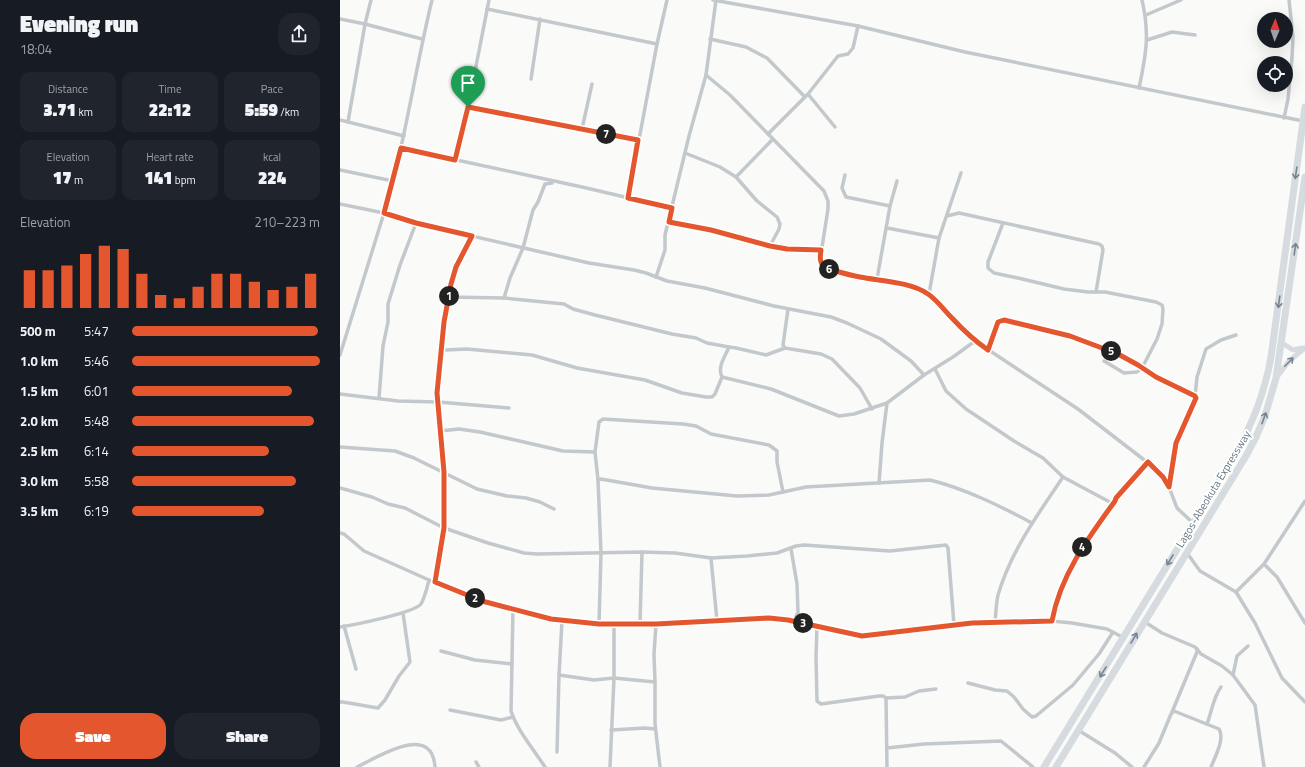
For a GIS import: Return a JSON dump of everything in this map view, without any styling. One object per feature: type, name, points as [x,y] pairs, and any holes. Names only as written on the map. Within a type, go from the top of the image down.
[{"type":"highway","name":"Lagos-Abeokuta Expressway","points":[[1044,767],[1247,435],[1268,376],[1305,107]]},
{"type":"highway","name":"Lagos-Abeokuta Expressway","points":[[1056,767],[1256,437],[1265,416],[1276,378],[1282,343],[1305,177]]},
{"type":"main road","points":[[1282,343],[1293,350],[1305,348]]},
{"type":"main road","points":[[1276,378],[1289,361],[1305,348]]},
{"type":"street","points":[[348,122],[365,24],[371,0]]},
{"type":"street","points":[[340,355],[393,181],[417,74],[422,39],[432,0]]},
{"type":"street","points":[[455,160],[468,107],[489,0]]},
{"type":"street","points":[[628,198],[638,140],[667,0]]},
{"type":"street","points":[[656,276],[665,250],[665,235],[706,75],[715,0],[858,26],[965,52],[1303,121]]},
{"type":"street","points":[[1139,88],[1147,40],[1146,15],[1142,0]]},
{"type":"street","points":[[1146,15],[1180,0]]},
{"type":"street","points":[[1284,118],[1288,99],[1293,37],[1289,0]]},
{"type":"street","points":[[487,9],[657,44]]},
{"type":"street","points":[[340,19],[422,39]]},
{"type":"street","points":[[531,79],[540,19]]},
{"type":"street","points":[[768,134],[807,95],[838,56],[848,54],[853,48],[858,26]]},
{"type":"street","points":[[1147,40],[1172,32],[1195,35]]},
{"type":"street","points":[[710,40],[746,47],[767,58],[807,95],[835,127]]},
{"type":"street","points":[[706,75],[730,96],[819,185],[827,196],[828,209],[820,260],[821,264],[825,268],[859,277],[877,279],[915,288],[929,294],[975,341],[1078,409],[1148,462],[1163,477],[1169,487],[1177,508],[1193,523]]},
{"type":"street","points":[[582,129],[592,84]]},
{"type":"street","points":[[468,107],[638,140]]},
{"type":"street","points":[[340,120],[404,136]]},
{"type":"street","points":[[736,177],[773,139]]},
{"type":"street","points":[[401,148],[672,208]]},
{"type":"street","points":[[685,153],[720,167],[736,177],[757,201],[779,221],[779,229],[770,246]]},
{"type":"street","points":[[340,170],[393,181]]},
{"type":"street","points":[[929,294],[939,238],[961,173]]},
{"type":"street","points":[[845,174],[842,188],[846,197],[890,206]]},
{"type":"street","points":[[877,279],[890,206],[897,181]]},
{"type":"street","points":[[504,298],[510,278],[523,248],[533,210],[545,184],[557,182]]},
{"type":"street","points":[[340,204],[384,213],[416,223],[589,263],[634,270],[656,276],[667,281],[705,288],[788,309],[819,314],[848,323],[881,339],[911,361],[924,375]]},
{"type":"street","points":[[946,216],[959,213],[1102,246],[1103,250],[1096,292]]},
{"type":"street","points":[[669,222],[711,230],[770,246],[787,249],[821,250]]},
{"type":"street","points":[[379,398],[383,346],[388,322],[388,304],[400,265],[416,223]]},
{"type":"street","points":[[1002,223],[988,262],[988,268],[991,271],[1064,290],[1105,292],[1156,302],[1162,305],[1162,324],[1157,339],[1142,368],[1137,372],[1124,373],[1104,361]]},
{"type":"street","points":[[887,228],[939,238]]},
{"type":"street","points":[[435,582],[444,528],[444,472],[437,393],[444,322],[451,284],[456,267],[472,236]]},
{"type":"street","points":[[449,297],[504,298],[564,304],[573,309],[595,316],[696,338],[707,343],[729,348],[736,348],[766,355],[786,348],[821,354],[832,359],[860,388],[872,409]]},
{"type":"street","points":[[786,348],[782,341],[788,309]]},
{"type":"street","points":[[988,350],[998,322],[1004,320],[1070,336],[1118,354],[1156,377],[1195,396]]},
{"type":"street","points":[[1169,487],[1176,443],[1195,400],[1197,377],[1206,349],[1221,340],[1236,336]]},
{"type":"street","points":[[722,377],[771,390],[839,416],[872,409],[887,404],[924,375],[975,341]]},
{"type":"street","points":[[442,348],[445,350],[466,349],[532,355],[578,368],[645,380],[682,392],[706,397],[712,397],[715,394],[722,377],[720,373],[720,366],[729,348]]},
{"type":"street","points":[[935,369],[946,391],[966,409],[1014,441],[1043,458],[1063,478],[1110,502],[1115,501]]},
{"type":"street","points":[[340,394],[509,408]]},
{"type":"street","points":[[879,483],[887,404]]},
{"type":"street","points":[[599,624],[601,552],[596,452],[599,422],[603,419],[696,426],[711,434],[769,445],[777,451],[777,462],[783,492]]},
{"type":"street","points":[[440,431],[459,429],[480,432],[563,451],[596,452]]},
{"type":"street","points":[[340,447],[395,451],[414,458],[477,489],[507,496],[526,498],[540,502],[554,509]]},
{"type":"street","points":[[1052,621],[1056,600],[1074,561],[1116,498],[1148,462]]},
{"type":"street","points":[[995,622],[998,595],[1013,559],[1032,523],[1063,478]]},
{"type":"street","points":[[598,480],[601,479],[652,488],[737,496],[769,495],[806,487],[930,480],[946,484],[999,506],[1032,523]]},
{"type":"street","points":[[340,488],[372,496],[388,504],[405,508],[444,528],[524,553],[642,552],[675,553],[711,558],[777,553],[796,546],[804,545],[890,551],[946,545],[948,548],[954,625]]},
{"type":"street","points":[[1236,592],[1264,564],[1305,501]]},
{"type":"street","points":[[340,533],[344,534],[364,551],[429,580],[482,601],[562,621],[599,624],[656,624],[769,618],[794,621],[862,636],[954,625],[995,622],[1052,621],[1092,626],[1114,632],[1124,638]]},
{"type":"street","points":[[791,549],[797,584],[798,612],[794,621]]},
{"type":"street","points":[[640,624],[642,552]]},
{"type":"street","points":[[1187,552],[1200,571],[1236,592],[1255,623],[1282,678],[1305,702]]},
{"type":"street","points":[[711,558],[717,621]]},
{"type":"street","points":[[1264,564],[1277,578],[1305,623]]},
{"type":"street","points":[[356,669],[342,626],[403,613],[420,605],[429,580]]},
{"type":"street","points":[[513,609],[511,711],[513,717],[545,767]]},
{"type":"street","points":[[340,702],[378,708],[385,700],[398,676],[410,662],[403,613]]},
{"type":"street","points":[[557,752],[562,621]]},
{"type":"street","points":[[1144,622],[1162,633],[1197,649],[1202,654],[1233,674],[1255,705],[1264,767]]},
{"type":"street","points":[[610,767],[614,678],[614,624]]},
{"type":"street","points":[[656,624],[654,654],[655,729],[660,767]]},
{"type":"street","points":[[817,626],[817,701],[821,704],[879,696],[886,698],[905,697],[919,691],[936,689]]},
{"type":"street","points":[[968,683],[995,690],[1007,691],[1028,714],[1032,717],[1036,716],[1073,685],[1099,654],[1114,632]]},
{"type":"street","points":[[1233,674],[1237,656],[1248,646]]},
{"type":"street","points":[[1144,767],[1159,742],[1197,649]]},
{"type":"street","points":[[441,651],[475,660],[512,664]]},
{"type":"street","points":[[559,675],[594,680],[614,678],[655,682]]},
{"type":"street","points":[[1207,724],[1214,706],[1214,697],[1221,687]]},
{"type":"street","points":[[886,698],[887,767]]},
{"type":"street","points":[[450,710],[502,720],[513,717]]},
{"type":"street","points":[[1172,712],[1219,729],[1222,733],[1211,767]]},
{"type":"street","points":[[611,730],[645,728],[655,729]]},
{"type":"street","points":[[1078,730],[1115,753],[1132,767]]},
{"type":"street","points":[[887,748],[924,744],[1001,741],[1033,767]]},
{"type":"street","points":[[357,767],[393,748],[414,744],[420,744],[432,753],[435,760],[435,767]]},
{"type":"street","points":[[476,762],[479,767]]},
{"type":"route","points":[[468,107],[638,140],[628,198],[672,208],[669,222],[711,230],[770,246],[787,249],[821,250],[820,260],[821,264],[825,268],[859,277],[877,279],[915,288],[929,294],[975,341],[988,350],[998,322],[1004,320],[1070,336],[1118,354],[1138,365],[1150,374],[1195,396],[1196,398],[1176,443],[1169,487],[1163,477],[1148,462],[1116,498],[1074,561],[1056,600],[1052,621],[972,623],[895,634],[862,636],[788,620],[769,618],[656,624],[599,624],[551,619],[482,601],[435,582],[444,528],[444,472],[437,393],[444,322],[451,284],[456,267],[472,236],[416,223],[384,213],[401,148],[455,160],[468,107]]}]
